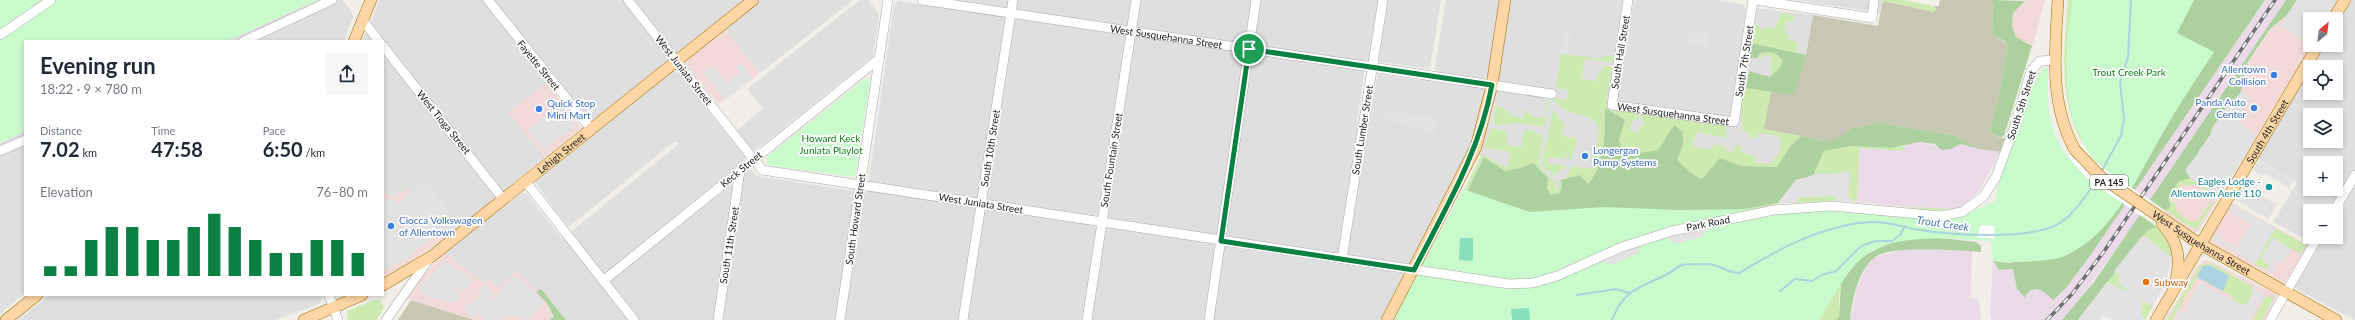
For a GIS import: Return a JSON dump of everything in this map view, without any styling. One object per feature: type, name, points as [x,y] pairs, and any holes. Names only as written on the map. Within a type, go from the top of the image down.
[{"type":"main road","points":[[354,40],[371,0]]},
{"type":"main road","name":"Lehigh Street","points":[[384,284],[432,256],[753,0]]},
{"type":"main road","points":[[1387,320],[1475,150],[1483,127],[1492,85],[1505,0]]},
{"type":"main road","name":"PA 145","points":[[2055,60],[2058,0]]},
{"type":"main road","points":[[2337,12],[2345,0]]},
{"type":"main road","name":"South 4th Street","points":[[2156,320],[2314,52]]},
{"type":"main road","name":"West Susquehanna Street","points":[[2055,60],[2059,109],[2066,133],[2075,150],[2101,177],[2200,244],[2336,320]]},
{"type":"main road","points":[[2148,209],[2170,232],[2177,247],[2179,259],[2174,289]]},
{"type":"main road","points":[[6,320],[36,296]]},
{"type":"main road","points":[[304,320],[360,296]]},
{"type":"street","points":[[0,35],[51,0]]},
{"type":"street","points":[[246,40],[332,0]]},
{"type":"street","name":"Fayette Street","points":[[488,0],[591,129]]},
{"type":"street","name":"West Juniata Street","points":[[628,0],[762,170],[1414,270]]},
{"type":"street","name":"South Howard Street","points":[[840,320],[888,0]]},
{"type":"street","name":"West Susquehanna Street","points":[[922,0],[1552,94]]},
{"type":"street","name":"South 10th Street","points":[[963,320],[1013,0]]},
{"type":"street","name":"South Fountain Street","points":[[1087,320],[1136,0]]},
{"type":"street","points":[[1209,320],[1256,0]]},
{"type":"street","name":"South Lumber Street","points":[[1342,259],[1383,0]]},
{"type":"street","name":"South Hall Street","points":[[1612,105],[1628,0]]},
{"type":"street","points":[[1754,0],[1872,18],[1874,0]]},
{"type":"street","name":"South 7th Street","points":[[1734,122],[1754,0]]},
{"type":"street","points":[[362,21],[378,40]]},
{"type":"street","name":"West Tioga Street","points":[[384,47],[503,198]]},
{"type":"street","name":"Keck Street","points":[[603,281],[880,58]]},
{"type":"street","name":"South 5th Street","points":[[1996,177],[2014,128],[2031,71],[2040,61],[2055,60]]},
{"type":"street","name":"West Susquehanna Street","points":[[1612,105],[1734,122]]},
{"type":"street","points":[[0,151],[24,140]]},
{"type":"street","name":"South 11th Street","points":[[718,320],[740,170]]},
{"type":"street","points":[[2338,204],[2355,175]]},
{"type":"street","name":"Park Road","points":[[1414,270],[1509,284],[1533,283],[1557,276],[1622,247],[1653,236],[1774,210],[1831,206],[1935,216],[1953,215],[1976,204],[1983,197],[1996,177]]},
{"type":"street","points":[[526,182],[634,320]]},
{"type":"street","points":[[2270,320],[2314,244]]},
{"type":"street","points":[[386,320],[432,256]]},
{"type":"street","points":[[329,296],[338,320]]},
{"type":"shaded area","points":[[317,0],[342,0],[351,10],[353,17],[344,40],[229,40]]},
{"type":"shaded area","points":[[380,0],[743,0],[593,120],[589,119],[556,78],[545,84],[510,113],[545,157],[446,237],[407,188],[395,197],[384,192],[384,40],[362,40]]},
{"type":"shaded area","points":[[762,0],[853,0],[760,73],[725,30]]},
{"type":"shaded area","points":[[860,0],[868,0],[879,14],[873,56],[743,160],[757,176],[867,193],[894,5],[899,1],[952,9],[953,0],[1441,0],[1430,69],[1366,60],[1357,122],[1368,124],[1378,74],[1440,83],[1442,72],[1435,70],[1435,67],[1446,0],[1499,0],[1485,93],[1470,146],[1380,320],[566,320],[541,290],[536,292],[517,272],[499,288],[485,284],[445,253],[522,193],[527,194],[562,239],[679,144],[675,141],[570,226],[566,225],[535,182],[673,70],[680,74],[729,137],[763,108],[747,89]]},
{"type":"shaded area","points":[[1511,0],[1623,0],[1618,31],[1628,33],[1634,0],[1715,0],[1742,4],[1746,8],[1742,37],[1751,39],[1757,8],[1813,15],[1806,55],[1764,129],[1801,136],[1789,148],[1777,167],[1596,175],[1559,193],[1505,171],[1479,155],[1494,105]]},
{"type":"shaded area","points":[[1795,0],[1882,0],[1880,13]]},
{"type":"shaded area","points":[[1940,0],[1993,0],[1992,35],[2006,43],[2007,48],[1999,96],[1989,131],[1999,138],[2005,138],[2001,152],[1979,149],[1953,135],[1880,123],[1851,128],[1844,136],[1832,142],[1763,129],[1771,91],[1794,94],[1806,55],[1813,15],[1878,26],[1882,4],[1884,1],[1934,12],[1934,6],[1939,6]]},
{"type":"shaded area","points":[[2026,0],[2045,0],[2033,46],[2016,37],[2012,27],[2013,13]]},
{"type":"shaded area","points":[[2265,0],[2286,0],[2151,200],[2072,310],[2062,320],[1992,320],[1990,315],[1993,261],[1999,270],[2013,269],[2017,289],[2025,298],[2028,291],[2033,288],[2043,290],[2066,288],[2092,253]]},
{"type":"shaded area","points":[[2297,0],[2315,12],[2303,12],[2303,52],[2307,52],[2199,231],[2194,233],[2165,213],[2171,206],[2168,199],[2241,92],[2247,63],[2270,29],[2287,15]]},
{"type":"shaded area","points":[[2297,0],[2338,0],[2330,12],[2303,12],[2303,39],[2280,26]]},
{"type":"shaded area","points":[[2352,0],[2355,0],[2355,320],[2294,288],[2318,246],[2314,244],[2343,244],[2343,204],[2303,204],[2303,238],[2273,222],[2297,183],[2257,158],[2303,82],[2303,100],[2343,100],[2343,60],[2316,60],[2321,52],[2343,52],[2343,15]]},
{"type":"shaded area","points":[[1565,29],[1571,31],[1568,55],[1561,54]]},
{"type":"shaded area","points":[[1688,29],[1709,35],[1707,47],[1686,44]]},
{"type":"shaded area","points":[[725,30],[760,73],[719,104],[686,64],[688,59]]},
{"type":"shaded area","points":[[741,63],[753,78],[727,99],[724,98],[703,72],[713,66],[727,84],[740,73],[736,67]]},
{"type":"shaded area","points":[[545,84],[548,84],[581,128],[545,157],[509,113]]},
{"type":"shaded area","points":[[2241,92],[2250,97],[2236,120],[2257,136],[2220,196],[2189,177],[2185,170],[2209,139],[2212,128],[2223,112]]},
{"type":"shaded area","points":[[560,104],[577,124],[545,150],[528,130]]},
{"type":"shaded area","points":[[1386,111],[1436,118],[1434,135],[1422,129],[1389,121],[1385,117]]},
{"type":"shaded area","points":[[24,131],[24,294],[0,314],[0,143]]},
{"type":"shaded area","points":[[1919,142],[1951,149],[1961,144],[2001,152],[1979,191],[1960,209],[1904,207],[1857,202],[1859,148],[1905,151],[1903,146]]},
{"type":"shaded area","points":[[2259,160],[2293,181],[2289,188],[2265,173],[2263,176],[2253,170]]},
{"type":"shaded area","points":[[1846,170],[1850,174],[1848,197],[1855,202],[1833,201],[1836,199],[1835,196],[1800,197],[1795,203],[1778,203],[1796,180],[1821,173],[1840,174]]},
{"type":"shaded area","points":[[421,184],[423,186],[428,184],[455,218],[440,230],[438,227],[431,232],[434,236],[412,253],[410,257],[384,270],[384,197],[388,200],[394,199],[397,205],[410,192],[413,195],[416,192],[415,189]]},
{"type":"shaded area","points":[[2245,185],[2277,205],[2268,219],[2236,200]]},
{"type":"shaded area","points":[[407,187],[446,237],[413,260],[384,276],[384,192],[395,197]]},
{"type":"shaded area","points":[[2230,202],[2303,242],[2303,244],[2308,245],[2285,283],[2210,243],[2209,240]]},
{"type":"shaded area","points":[[2232,205],[2275,228],[2255,264],[2212,239],[2215,235],[2237,248],[2251,225],[2229,211]]},
{"type":"shaded area","points":[[1707,227],[1703,237],[1674,244],[1667,237]]},
{"type":"shaded area","points":[[2143,235],[2172,258],[2166,281],[2153,306],[2130,294],[2143,302],[2141,313],[2145,320],[2112,320],[2103,315],[2100,320],[2078,320],[2107,282],[2125,291],[2126,289],[2120,284],[2119,274],[2114,271]]},
{"type":"shaded area","points":[[2272,238],[2292,249],[2282,264],[2277,261],[2272,274],[2266,270],[2268,264],[2260,259]]},
{"type":"shaded area","points":[[1643,243],[1638,253],[1614,264],[1599,262]]},
{"type":"shaded area","points":[[1911,248],[1972,251],[1971,298],[1979,301],[1981,320],[1850,320],[1857,288],[1866,267],[1875,257]]},
{"type":"shaded area","points":[[445,253],[485,284],[490,280],[499,288],[517,272],[547,303],[554,317],[549,320],[474,320],[406,298],[426,272]]},
{"type":"shaded area","points":[[2205,260],[2210,261],[2276,294],[2276,298],[2265,320],[2164,320],[2178,300],[2197,266]]},
{"type":"shaded area","points":[[445,261],[466,274],[473,282],[458,295],[460,298],[454,303],[425,295],[417,288]]},
{"type":"shaded area","points":[[517,275],[545,303],[528,320],[508,315],[503,317],[506,320],[486,320],[478,313],[471,318],[464,308],[481,295],[477,290],[485,284],[494,294],[491,302],[507,283]]},
{"type":"shaded area","points":[[2200,282],[2242,305],[2247,304],[2253,287],[2265,294],[2250,320],[2176,320],[2180,311],[2187,313],[2187,306]]},
{"type":"shaded area","points":[[49,296],[321,296],[322,299],[319,304],[275,320],[17,320]]},
{"type":"shaded area","points":[[411,300],[474,320],[398,320]]},
{"type":"green space","points":[[0,0],[317,0],[229,40],[24,40],[24,131],[0,143]]},
{"type":"green space","points":[[1882,0],[1903,0],[1934,6],[1936,9],[1934,12],[1885,1],[1882,4]]},
{"type":"green space","points":[[1993,0],[2025,1],[2013,13],[2012,27],[2016,37],[2032,46],[2004,136],[2000,138],[1989,131],[1999,96],[2007,48],[2006,42],[1992,35]]},
{"type":"green space","points":[[2068,0],[2075,0],[2083,144],[2075,127],[2066,92],[2064,55]]},
{"type":"green space","name":"Trout Creek Park","points":[[2072,0],[2194,0],[2177,33],[2214,52],[2178,107],[2136,181],[2113,216],[2099,232],[2083,245],[2065,256],[2040,261],[2000,262],[1993,261],[1991,241],[1924,239],[1907,240],[1890,244],[1876,249],[1863,257],[1857,263],[1839,287],[1820,320],[1393,320],[1463,189],[1530,212],[1604,207],[1679,210],[1837,208],[1960,217],[1995,201],[2015,130],[2030,92],[2044,67],[2048,69],[2048,104],[2052,124],[2059,144],[2066,155],[2084,143],[2076,128],[2071,112],[2068,93],[2067,55]]},
{"type":"green space","points":[[2186,0],[2265,0],[2092,253],[2066,288],[2053,300],[2038,289],[2031,290],[2025,298],[2017,289],[2013,269],[1999,270],[1993,261],[2011,263],[2154,95]]},
{"type":"green space","points":[[2286,0],[2297,0],[2287,15],[2270,29],[2247,63],[2241,92],[2199,151],[2189,177],[2190,178],[2178,182],[2168,199],[2171,206],[2166,211],[2153,202],[2143,217],[2157,227],[2148,230],[2078,320],[2062,320],[2094,282]]},
{"type":"green space","points":[[1757,9],[1755,23],[1759,26],[1759,30],[1763,30],[1765,27],[1776,28],[1780,13],[1794,15],[1793,22],[1786,22],[1785,32],[1789,36],[1788,40],[1798,42],[1797,53],[1751,43]]},
{"type":"green space","points":[[1751,43],[1806,55],[1794,95],[1746,88],[1749,71],[1770,77],[1779,69],[1783,61],[1775,54],[1769,52],[1759,54],[1757,58],[1749,58]]},
{"type":"green space","points":[[1767,51],[1779,55],[1783,61],[1779,69],[1770,77],[1771,56],[1762,55],[1762,60],[1757,58],[1759,54]]},
{"type":"green space","points":[[1561,54],[1598,58],[1603,58],[1604,55],[1614,57],[1613,62],[1585,59],[1582,79],[1596,81],[1598,73],[1602,72],[1603,66],[1612,67],[1606,106],[1639,113],[1638,120],[1632,120],[1630,130],[1638,133],[1640,126],[1643,125],[1644,121],[1641,121],[1642,113],[1702,122],[1700,133],[1696,133],[1693,147],[1710,149],[1715,144],[1725,146],[1726,151],[1733,153],[1735,145],[1741,146],[1741,152],[1755,156],[1757,164],[1770,163],[1779,153],[1781,141],[1779,141],[1779,136],[1758,133],[1757,138],[1749,137],[1749,133],[1742,132],[1741,103],[1744,91],[1747,85],[1746,88],[1771,91],[1764,129],[1801,136],[1789,148],[1777,167],[1741,166],[1720,158],[1702,179],[1691,173],[1677,160],[1683,145],[1683,132],[1674,126],[1658,150],[1623,156],[1619,140],[1625,120],[1605,108],[1601,158],[1594,176],[1588,184],[1580,175],[1561,180],[1562,187],[1559,193],[1551,195],[1547,188],[1548,178],[1533,163],[1520,168],[1505,171],[1484,157],[1431,260],[1435,265],[1430,264],[1429,260],[1482,154],[1504,167],[1508,166],[1510,152],[1484,148],[1491,128],[1507,131],[1507,145],[1521,147],[1524,130],[1537,131],[1536,134],[1543,135],[1544,127],[1520,123],[1498,125],[1493,123],[1497,104],[1512,114],[1512,116],[1523,118],[1525,110],[1535,117],[1545,118],[1547,99],[1549,100],[1539,160],[1542,169],[1555,182],[1555,190],[1559,186],[1558,181],[1567,177],[1571,166],[1593,169],[1599,129],[1596,123],[1585,116],[1565,110],[1554,100],[1554,98],[1567,100],[1569,90],[1556,88]]},
{"type":"green space","name":"Howard Keck Juniata Playlot","points":[[865,79],[868,79],[870,82],[855,177],[772,166],[766,163],[768,156]]},
{"type":"green space","points":[[1605,108],[1625,120],[1619,140],[1623,156],[1658,150],[1674,125],[1683,132],[1683,145],[1677,160],[1691,173],[1702,179],[1720,158],[1741,166],[1777,167],[1789,148],[1801,136],[1828,141],[1840,138],[1851,128],[1880,123],[1953,135],[1979,149],[1961,144],[1951,149],[1941,150],[1935,144],[1919,142],[1891,148],[1850,146],[1824,151],[1813,176],[1796,180],[1778,203],[1717,214],[1446,233],[1484,157],[1505,171],[1520,168],[1533,163],[1548,178],[1547,188],[1551,195],[1559,193],[1562,187],[1561,180],[1580,175],[1588,184],[1598,168],[1601,158],[1605,128]]},
{"type":"green space","points":[[1553,110],[1564,124],[1562,136],[1576,138],[1577,141],[1571,160],[1569,160],[1569,153],[1566,153],[1567,159],[1549,157],[1548,163],[1565,166],[1565,169],[1559,170],[1556,176],[1544,167],[1542,163]]},
{"type":"green space","points":[[1703,122],[1726,126],[1726,138],[1701,133]]},
{"type":"green space","points":[[1850,146],[1891,148],[1903,146],[1905,151],[1859,148],[1857,202],[1903,207],[1960,209],[1930,210],[1855,202],[1848,197],[1849,183],[1846,170],[1835,174],[1821,174],[1813,176],[1824,151]]},
{"type":"green space","points":[[2190,178],[2218,195],[2217,197],[2195,184],[2187,186],[2182,184],[2171,201],[2176,204],[2177,211],[2181,215],[2186,219],[2195,221],[2198,221],[2210,203],[2213,203],[2196,230],[2166,211],[2171,206],[2168,199],[2178,182]]},
{"type":"green space","points":[[1835,196],[1836,199],[1833,201],[1795,203],[1800,197]]},
{"type":"green space","points":[[1778,203],[1775,206],[1717,215],[1620,239],[1604,247],[1588,247],[1570,258],[1568,262],[1531,276],[1512,277],[1436,265],[1445,265],[1457,253],[1459,230],[1494,233],[1515,241],[1521,271],[1530,275],[1567,260],[1570,242],[1580,236],[1588,246],[1604,245],[1632,230]]},
{"type":"green space","points":[[2157,227],[2167,238],[2172,258],[2143,235],[2148,230]]},
{"type":"green space","points":[[2275,228],[2306,245],[2300,254],[2272,238],[2261,259],[2268,264],[2266,270],[2244,258],[2255,263]]},
{"type":"green space","points":[[1906,234],[1976,242],[1981,246],[1981,252],[1926,249],[1895,251],[1874,258],[1868,264],[1860,278],[1854,295],[1850,320],[1835,320],[1839,317],[1841,282],[1850,263]]},
{"type":"green space","points":[[1460,238],[1473,238],[1473,261],[1459,260]]},
{"type":"green space","points":[[2211,263],[2251,286],[2253,293],[2247,304],[2242,305],[2232,300],[2233,297],[2229,294],[2197,277],[2172,320],[2167,320],[2199,268],[2204,264]]},
{"type":"green space","points":[[2114,271],[2119,274],[2120,284],[2126,289],[2125,291],[2153,306],[2145,320],[2141,313],[2143,302],[2107,282]]},
{"type":"green space","points":[[1842,272],[1839,297],[1839,318],[1835,320],[1798,320]]},
{"type":"green space","points":[[541,289],[566,320],[549,320],[554,317],[547,303],[536,292]]},
{"type":"green space","points":[[2268,296],[2274,297],[2262,320],[2253,320],[2264,299]]},
{"type":"green space","points":[[374,300],[380,300],[384,307],[377,320],[348,320],[347,311]]},
{"type":"green space","points":[[1529,308],[1530,320],[1512,320],[1511,309]]},
{"type":"water","points":[[2209,265],[2229,276],[2223,291],[2197,277],[2203,266]]},
{"type":"pier","points":[[2083,144],[2092,158],[2107,171],[2153,202],[2143,217],[2091,182],[2079,170],[2067,155]]},
{"type":"pier","points":[[1981,225],[1995,226],[1994,239],[1977,237]]},
{"type":"waterway","name":"Trout Creek","points":[[2101,172],[2121,136],[2124,119],[2120,82],[2128,57],[2131,0]]},
{"type":"waterway","name":"Trout Creek","points":[[1612,320],[1622,302],[1633,291],[1666,275],[1682,265],[1709,264],[1731,272],[1739,273],[1785,247],[1818,233],[1852,224],[1881,222],[1929,231],[1989,235],[2030,232],[2047,229],[2060,223],[2070,215],[2085,197],[2097,179]]},
{"type":"waterway","points":[[1780,291],[1795,279],[1812,281],[1822,275],[1836,271],[1861,246],[1876,241],[1892,241],[1900,235],[1905,226]]},
{"type":"waterway","points":[[1577,295],[1616,289],[1629,293]]},
{"type":"railway","points":[[2047,320],[2072,294],[2105,250],[2275,0]]},
{"type":"place","name":"Allentown Collision","points":[[2274,75]]},
{"type":"place","name":"Panda Auto Center","points":[[2254,108]]},
{"type":"place","name":"Quick Stop Mini Mart","points":[[539,109]]},
{"type":"place","name":"Longergan Pump Systems","points":[[1585,156]]},
{"type":"place","name":"Eagles Lodge - Allentown Aerie 110","points":[[2269,187]]},
{"type":"place","name":"Ciocca Volkswagen of Allentown","points":[[391,226]]},
{"type":"place","name":"Subway","points":[[2146,282]]},
{"type":"route","points":[[1249,49],[1492,85],[1483,127],[1475,150],[1414,270],[1221,241],[1249,49]]}]
